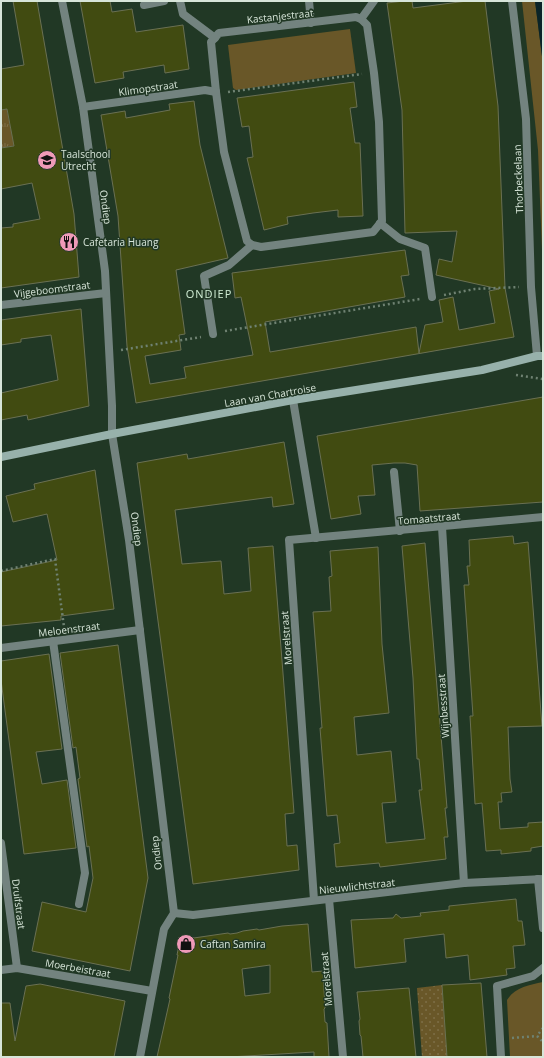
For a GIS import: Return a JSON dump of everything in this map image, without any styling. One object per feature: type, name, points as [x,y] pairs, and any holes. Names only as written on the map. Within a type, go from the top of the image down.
[{"type":"street","name":"Ondiep","points":[[62,1],[83,107],[105,270],[112,434],[129,540],[174,913]]},
{"type":"street","points":[[144,5],[164,1]]},
{"type":"street","points":[[180,1],[183,14],[215,38],[211,42],[224,152],[247,241],[252,245],[261,247],[373,232],[382,221],[379,122],[374,73],[367,25],[361,19],[374,1]]},
{"type":"street","points":[[309,1],[311,23]]},
{"type":"street","name":"Thorbeckelaan","points":[[512,1],[526,119],[531,287],[540,356]]},
{"type":"street","name":"Kastanjestraat","points":[[215,38],[219,33],[356,18],[361,19]]},
{"type":"street","name":"Klimopstraat","points":[[83,107],[205,90],[216,92]]},
{"type":"street","points":[[380,223],[400,239],[425,248],[432,297]]},
{"type":"street","points":[[213,334],[204,276],[229,265],[252,245]]},
{"type":"street","name":"Vijgeboomstraat","points":[[1,305],[106,293]]},
{"type":"street","name":"Laan van Chartroise","points":[[1,456],[293,400],[482,370],[540,356]]},
{"type":"street","points":[[293,400],[316,538]]},
{"type":"street","points":[[394,472],[400,531]]},
{"type":"street","name":"Tomaatstraat","points":[[316,538],[543,517]]},
{"type":"street","name":"Wijnbesstraat","points":[[442,527],[464,884]]},
{"type":"street","name":"Morelstraat","points":[[314,900],[289,540],[316,538]]},
{"type":"street","name":"Meloenstraat","points":[[1,648],[140,630]]},
{"type":"street","points":[[53,641],[86,873],[79,904]]},
{"type":"street","name":"Druifstraat","points":[[1,843],[17,968]]},
{"type":"street","points":[[540,879],[543,928]]},
{"type":"street","name":"Nieuwlichtstraat","points":[[174,913],[194,914],[464,884],[540,879]]},
{"type":"street","name":"Morelstraat","points":[[329,899],[343,1057]]},
{"type":"street","points":[[140,1057],[164,929],[174,913]]},
{"type":"street","name":"Moerbeistraat","points":[[1,970],[17,968],[152,991]]},
{"type":"street","points":[[501,1057],[497,986],[533,976],[543,968]]},
{"type":"path","points":[[216,92],[229,92],[374,73]]},
{"type":"path","points":[[109,352],[475,289],[531,287]]},
{"type":"path","points":[[1,572],[54,558],[65,640]]},
{"type":"path","points":[[500,1039],[537,1036],[543,1028]]},
{"type":"path","points":[[537,1036],[543,1042]]},
{"type":"green space","points":[[522,1],[535,1],[543,64],[543,275],[538,150]]},
{"type":"green space","points":[[350,29],[356,73],[236,90],[233,88],[228,45]]},
{"type":"green space","points":[[7,109],[10,126],[17,145],[1,148],[1,110]]},
{"type":"green space","points":[[543,982],[543,1057],[510,1057],[507,1000],[518,989]]},
{"type":"green space","points":[[442,985],[448,1057],[422,1057],[417,988]]},
{"type":"water","points":[[535,1],[543,1],[543,64]]},
{"type":"building","points":[[13,1],[37,1],[74,214],[79,277],[1,288],[1,228],[13,227],[13,224],[40,219],[32,183],[1,189],[1,148],[14,146],[7,109],[1,110],[1,69],[24,65]]},
{"type":"building","points":[[80,1],[110,1],[112,12],[132,9],[136,32],[183,25],[189,69],[165,73],[164,65],[123,72],[124,78],[95,83]]},
{"type":"building","points":[[412,1],[413,8],[467,1],[485,1],[498,106],[505,288],[514,337],[136,403],[127,346],[118,216],[101,115],[125,111],[126,118],[170,110],[169,104],[194,101],[200,145],[228,258],[176,270],[185,334],[179,335],[181,350],[145,356],[150,384],[186,378],[184,367],[253,355],[241,297],[235,298],[232,273],[405,250],[409,275],[401,276],[405,297],[265,322],[270,352],[416,327],[419,353],[425,325],[443,322],[439,300],[453,297],[459,330],[495,323],[489,291],[499,289],[436,275],[439,259],[452,262],[457,231],[405,233],[402,110],[387,3]]},
{"type":"building","points":[[354,82],[357,107],[350,108],[355,143],[360,143],[363,216],[338,217],[338,210],[313,213],[287,217],[288,224],[264,230],[247,158],[253,157],[249,126],[242,127],[237,98]]},
{"type":"building","points":[[81,309],[89,406],[28,420],[27,415],[1,420],[1,393],[58,380],[51,335],[21,339],[21,342],[1,345],[1,320]]},
{"type":"building","points":[[543,397],[543,502],[420,511],[417,465],[394,463],[372,465],[375,495],[358,496],[361,514],[331,519],[317,436]]},
{"type":"building","points":[[284,442],[294,504],[273,507],[272,497],[175,510],[182,564],[221,561],[224,594],[251,591],[248,548],[273,546],[294,813],[285,814],[287,846],[297,845],[299,870],[193,884],[137,463],[187,454],[188,459]]},
{"type":"building","points":[[95,470],[114,609],[61,616],[61,620],[1,626],[1,572],[57,560],[47,514],[13,522],[6,496],[35,489],[34,484]]},
{"type":"building","points":[[513,536],[514,544],[528,542],[542,726],[508,727],[512,792],[501,793],[502,802],[498,802],[500,829],[528,827],[528,823],[543,822],[543,846],[531,848],[531,851],[501,854],[501,850],[486,851],[482,803],[475,804],[470,716],[473,716],[464,585],[469,585],[467,566],[470,566],[469,540]]},
{"type":"building","points":[[425,543],[447,808],[445,808],[448,837],[444,837],[446,859],[380,867],[379,863],[336,867],[334,844],[340,843],[337,815],[327,816],[313,612],[331,611],[329,577],[332,576],[330,551],[378,547],[382,644],[389,713],[354,717],[357,755],[391,751],[396,802],[382,803],[386,843],[425,839],[419,790],[422,790],[419,759],[417,759],[413,678],[402,546]]},
{"type":"building","points":[[118,645],[148,878],[130,971],[32,951],[42,902],[86,912],[93,878],[89,846],[87,847],[78,779],[80,778],[76,747],[73,748],[60,653]]},
{"type":"building","points":[[49,654],[62,749],[36,752],[42,784],[67,780],[76,848],[24,854],[1,680],[1,661]]},
{"type":"building","points":[[516,899],[518,921],[522,921],[525,945],[513,946],[515,968],[506,969],[507,975],[470,980],[468,955],[446,958],[444,934],[404,939],[406,962],[355,968],[351,920],[393,918],[396,914],[401,918],[421,916],[420,913],[449,910],[449,906]]},
{"type":"building","points":[[308,924],[312,972],[323,971],[324,1009],[325,1022],[327,1023],[329,1057],[314,1057],[314,1052],[229,1057],[157,1057],[170,999],[180,940],[282,926]],"holes":[[[270,965],[270,993],[245,996],[242,969]]]},
{"type":"building","points":[[481,983],[487,1057],[447,1057],[442,985]]},
{"type":"building","points":[[40,984],[125,1001],[114,1057],[1,1057],[1,1003],[10,1003],[15,1041],[26,986]]},
{"type":"building","points":[[409,988],[416,1057],[363,1057],[357,992]]},
{"type":"place","name":"Taalschool Utrecht","points":[[47,160]]},
{"type":"place","name":"Cafetaria Huang","points":[[69,242]]},
{"type":"place","name":"Caftan Samira","points":[[186,944]]},
{"type":"district","name":"ONDIEP","points":[[209,293]]}]
